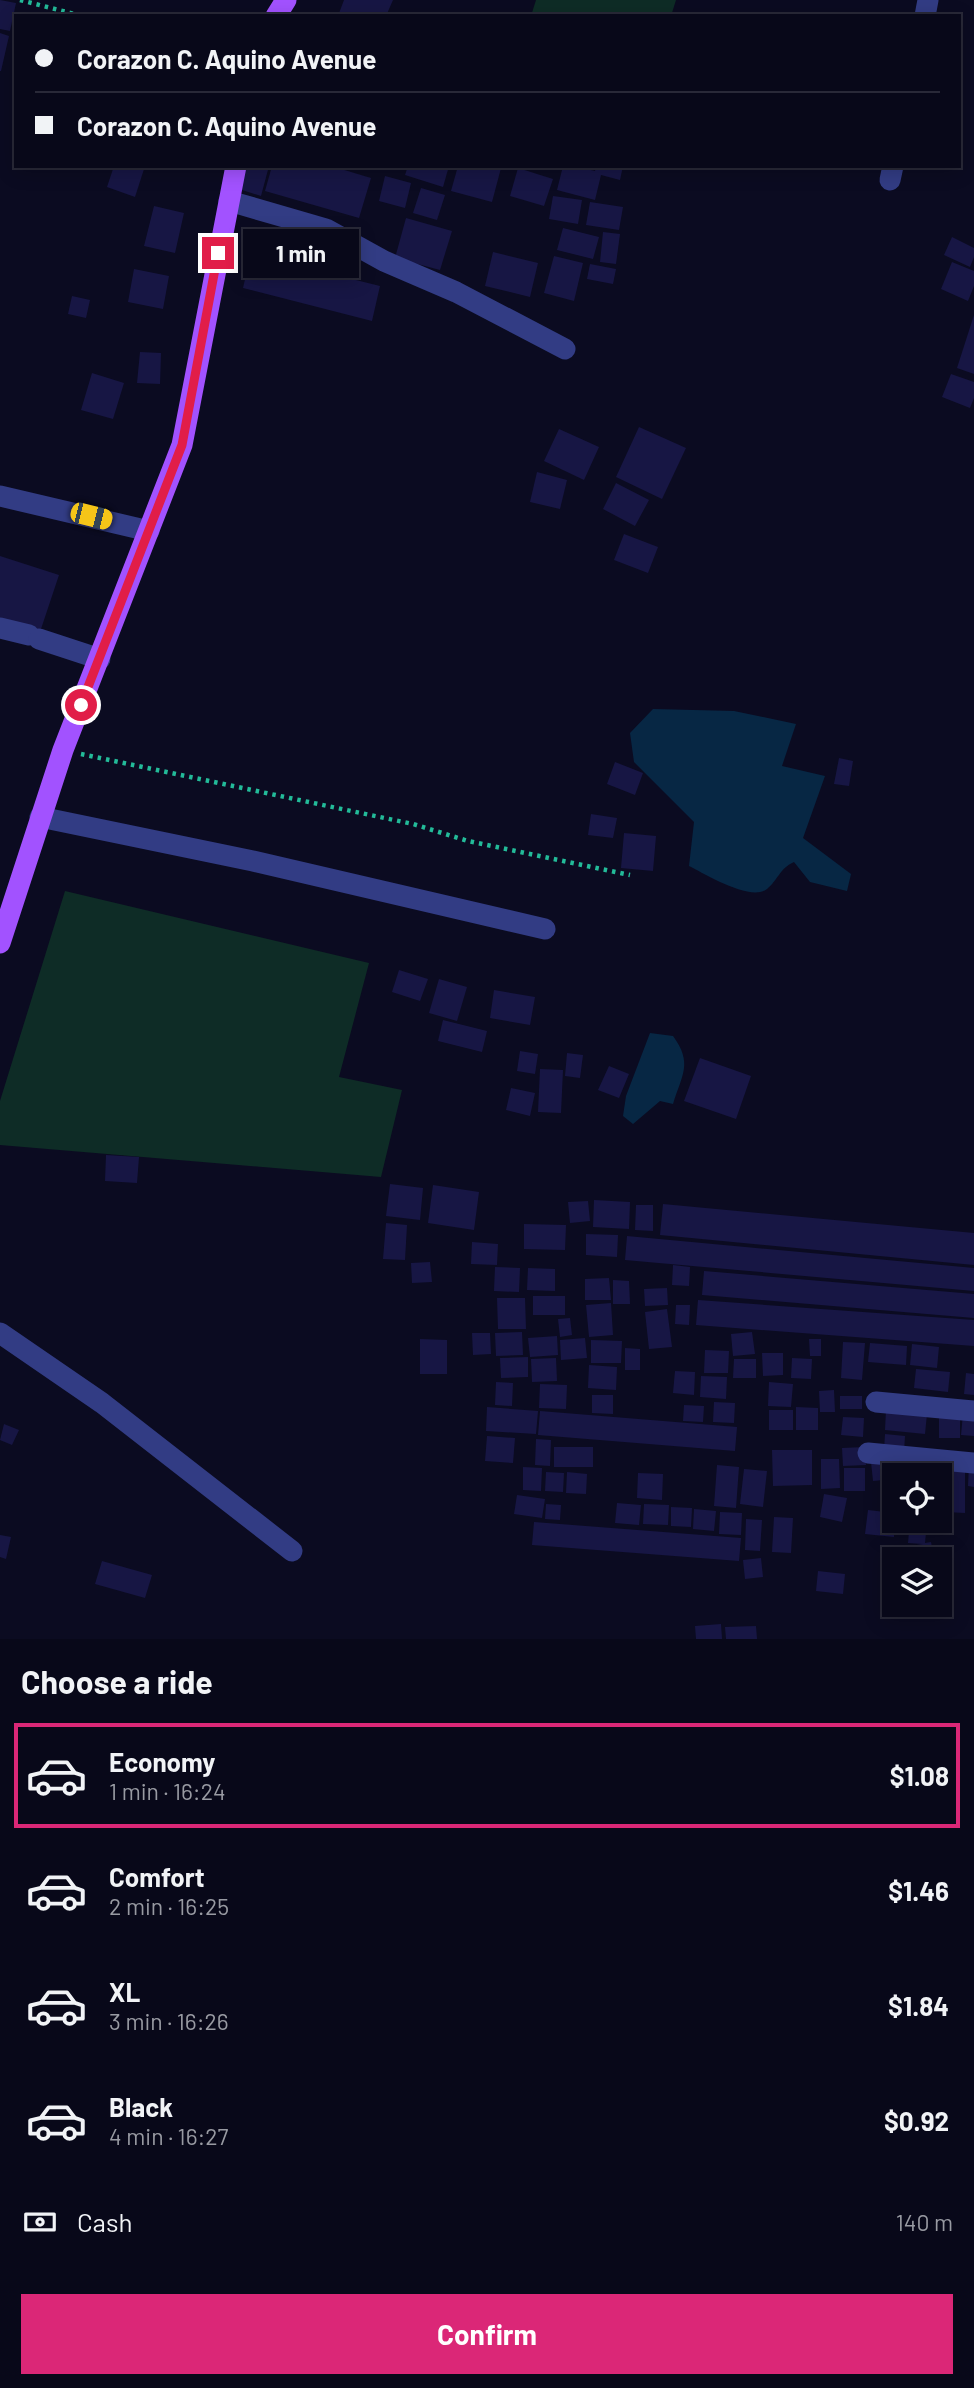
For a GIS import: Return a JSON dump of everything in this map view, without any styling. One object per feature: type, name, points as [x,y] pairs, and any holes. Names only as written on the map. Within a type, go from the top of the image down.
[{"type":"main road","points":[[0,943],[63,750],[182,445],[236,168]]},
{"type":"street","points":[[229,201],[326,229],[384,261],[456,292],[565,349]]},
{"type":"street","points":[[0,496],[149,531]]},
{"type":"street","points":[[0,628],[100,659]]},
{"type":"street","points":[[40,817],[253,861],[545,929]]},
{"type":"street","points":[[0,1334],[102,1403],[292,1551]]},
{"type":"street","points":[[876,1402],[974,1411]]},
{"type":"street","points":[[868,1453],[974,1463]]},
{"type":"path","points":[[20,0],[74,14]]},
{"type":"path","points":[[63,750],[413,824],[468,841],[630,875]]},
{"type":"green space","points":[[536,0],[676,0],[672,14],[532,14]]},
{"type":"green space","points":[[65,891],[369,963],[339,1077],[402,1090],[381,1177],[0,1145],[0,1101]]},
{"type":"water","points":[[653,709],[734,711],[796,724],[782,766],[825,776],[803,838],[851,874],[847,891],[810,882],[794,862],[785,867],[767,889],[760,892],[740,890],[689,866],[694,822],[634,762],[630,733]]},
{"type":"water","points":[[650,1033],[673,1036],[683,1054],[684,1069],[673,1104],[660,1101],[633,1124],[623,1116],[626,1096]]},
{"type":"building","points":[[0,0],[16,3],[10,31],[0,29]]},
{"type":"building","points":[[344,0],[393,0],[387,14],[339,14]]},
{"type":"building","points":[[0,33],[9,36],[1,71],[0,71]]},
{"type":"building","points":[[113,168],[144,168],[135,197],[107,187]]},
{"type":"building","points":[[244,168],[268,168],[261,196],[239,189]]},
{"type":"building","points":[[271,168],[338,168],[371,178],[359,218],[265,191]]},
{"type":"building","points":[[407,168],[448,168],[443,187],[405,175]]},
{"type":"building","points":[[457,168],[501,168],[492,202],[451,191]]},
{"type":"building","points":[[518,168],[553,179],[544,206],[510,196]]},
{"type":"building","points":[[562,168],[595,171],[596,168],[623,168],[620,180],[601,175],[595,200],[557,190]]},
{"type":"building","points":[[385,176],[411,183],[405,208],[379,201]]},
{"type":"building","points":[[421,188],[445,195],[437,220],[413,213]]},
{"type":"building","points":[[553,196],[582,200],[578,224],[549,219]]},
{"type":"building","points":[[590,202],[623,207],[619,230],[586,225]]},
{"type":"building","points":[[154,206],[184,213],[175,253],[144,246]]},
{"type":"building","points":[[406,218],[452,231],[440,270],[395,258]]},
{"type":"building","points":[[563,228],[599,237],[593,259],[557,250]]},
{"type":"building","points":[[603,232],[620,234],[616,264],[600,262]]},
{"type":"building","points":[[952,237],[974,248],[970,267],[944,255]]},
{"type":"building","points":[[493,252],[538,263],[530,297],[485,286]]},
{"type":"building","points":[[255,255],[380,286],[372,321],[243,288]]},
{"type":"building","points":[[554,256],[583,263],[574,301],[544,293]]},
{"type":"building","points":[[952,262],[974,271],[974,286],[968,301],[941,289]]},
{"type":"building","points":[[590,264],[616,269],[613,284],[587,279]]},
{"type":"building","points":[[134,269],[169,276],[163,309],[128,302]]},
{"type":"building","points":[[72,296],[90,300],[86,318],[68,314]]},
{"type":"building","points":[[974,315],[974,374],[957,368]]},
{"type":"building","points":[[140,352],[161,353],[160,384],[137,383]]},
{"type":"building","points":[[92,373],[124,383],[113,419],[81,410]]},
{"type":"building","points":[[951,374],[974,382],[974,398],[970,408],[942,397]]},
{"type":"building","points":[[639,427],[686,448],[662,499],[616,477]]},
{"type":"building","points":[[559,429],[599,447],[584,480],[544,461]]},
{"type":"building","points":[[537,472],[567,480],[560,509],[530,502]]},
{"type":"building","points":[[616,483],[649,500],[635,526],[603,509]]},
{"type":"building","points":[[624,534],[658,547],[648,573],[614,560]]},
{"type":"building","points":[[0,556],[59,575],[39,635],[0,622]]},
{"type":"building","points":[[839,758],[853,761],[849,786],[834,784]]},
{"type":"building","points":[[615,762],[643,773],[635,795],[607,784]]},
{"type":"building","points":[[591,814],[617,818],[613,838],[588,835]]},
{"type":"building","points":[[624,833],[656,836],[653,871],[621,868]]},
{"type":"building","points":[[399,970],[428,979],[420,1001],[392,992]]},
{"type":"building","points":[[439,979],[467,987],[457,1021],[429,1013]]},
{"type":"building","points":[[494,990],[535,997],[530,1025],[490,1018]]},
{"type":"building","points":[[443,1020],[487,1031],[482,1052],[438,1041]]},
{"type":"building","points":[[520,1051],[538,1054],[535,1074],[517,1071]]},
{"type":"building","points":[[567,1053],[583,1055],[580,1078],[565,1076]]},
{"type":"building","points":[[700,1058],[751,1076],[736,1119],[684,1101]]},
{"type":"building","points":[[609,1066],[629,1074],[619,1098],[598,1090]]},
{"type":"building","points":[[540,1069],[563,1070],[561,1113],[538,1112]]},
{"type":"building","points":[[511,1088],[535,1093],[530,1116],[506,1110]]},
{"type":"building","points":[[106,1155],[139,1157],[137,1183],[105,1181]]},
{"type":"building","points":[[390,1184],[423,1188],[420,1220],[386,1216]]},
{"type":"building","points":[[433,1185],[479,1192],[474,1230],[428,1223]]},
{"type":"building","points":[[594,1200],[630,1202],[629,1229],[593,1227]]},
{"type":"building","points":[[588,1201],[590,1221],[570,1223],[568,1202]]},
{"type":"building","points":[[663,1204],[974,1233],[974,1265],[660,1235]]},
{"type":"building","points":[[636,1205],[653,1205],[653,1231],[635,1230]]},
{"type":"building","points":[[386,1223],[407,1225],[405,1260],[383,1259]]},
{"type":"building","points":[[524,1224],[566,1225],[565,1250],[524,1249]]},
{"type":"building","points":[[586,1234],[618,1235],[617,1257],[586,1255]]},
{"type":"building","points":[[627,1236],[974,1268],[974,1291],[625,1260]]},
{"type":"building","points":[[472,1242],[498,1244],[497,1265],[471,1264]]},
{"type":"building","points":[[430,1262],[432,1282],[412,1283],[411,1263]]},
{"type":"building","points":[[673,1265],[690,1267],[689,1286],[672,1285]]},
{"type":"building","points":[[495,1267],[520,1268],[519,1292],[494,1291]]},
{"type":"building","points":[[528,1268],[555,1269],[555,1291],[527,1290]]},
{"type":"building","points":[[704,1271],[974,1294],[974,1318],[702,1295]]},
{"type":"building","points":[[609,1278],[611,1300],[585,1300],[585,1279]]},
{"type":"building","points":[[613,1280],[629,1281],[630,1304],[613,1304]]},
{"type":"building","points":[[667,1288],[668,1305],[645,1306],[644,1289]]},
{"type":"building","points":[[533,1296],[565,1296],[565,1315],[533,1315]]},
{"type":"building","points":[[497,1298],[525,1298],[526,1329],[498,1329]]},
{"type":"building","points":[[698,1300],[974,1320],[974,1346],[696,1325]]},
{"type":"building","points":[[611,1303],[613,1335],[589,1337],[586,1305]]},
{"type":"building","points":[[676,1305],[690,1305],[689,1325],[675,1324]]},
{"type":"building","points":[[667,1309],[672,1347],[649,1349],[645,1312]]},
{"type":"building","points":[[570,1318],[572,1335],[560,1337],[558,1319]]},
{"type":"building","points":[[522,1332],[523,1355],[496,1356],[495,1333]]},
{"type":"building","points":[[752,1332],[755,1354],[733,1356],[731,1334]]},
{"type":"building","points":[[472,1333],[490,1333],[491,1354],[473,1355]]},
{"type":"building","points":[[557,1336],[558,1355],[530,1357],[528,1338]]},
{"type":"building","points":[[585,1338],[587,1358],[561,1360],[560,1340]]},
{"type":"building","points":[[420,1339],[447,1340],[447,1374],[420,1374]]},
{"type":"building","points":[[809,1339],[821,1339],[821,1356],[810,1356]]},
{"type":"building","points":[[591,1340],[622,1341],[621,1363],[591,1363]]},
{"type":"building","points":[[843,1342],[865,1343],[862,1380],[841,1378]]},
{"type":"building","points":[[870,1343],[907,1346],[906,1365],[868,1362]]},
{"type":"building","points":[[912,1344],[939,1347],[937,1368],[910,1365]]},
{"type":"building","points":[[625,1348],[640,1349],[640,1370],[625,1370]]},
{"type":"building","points":[[705,1350],[729,1351],[728,1373],[704,1373]]},
{"type":"building","points":[[762,1353],[783,1353],[783,1375],[763,1376]]},
{"type":"building","points":[[528,1357],[528,1377],[501,1378],[500,1358]]},
{"type":"building","points":[[556,1358],[557,1381],[532,1382],[531,1359]]},
{"type":"building","points":[[792,1358],[812,1359],[811,1379],[791,1378]]},
{"type":"building","points":[[734,1359],[756,1359],[756,1378],[733,1378]]},
{"type":"building","points":[[589,1365],[617,1367],[616,1390],[588,1388]]},
{"type":"building","points":[[916,1369],[950,1372],[948,1392],[914,1388]]},
{"type":"building","points":[[675,1371],[695,1372],[694,1395],[673,1393]]},
{"type":"building","points":[[966,1373],[974,1374],[974,1395],[964,1394]]},
{"type":"building","points":[[701,1376],[727,1377],[726,1399],[700,1397]]},
{"type":"building","points":[[496,1382],[513,1383],[512,1406],[495,1405]]},
{"type":"building","points":[[769,1382],[793,1384],[791,1407],[768,1406]]},
{"type":"building","points":[[540,1384],[567,1385],[566,1409],[539,1408]]},
{"type":"building","points":[[834,1390],[835,1412],[820,1412],[819,1391]]},
{"type":"building","points":[[592,1395],[613,1395],[613,1414],[592,1413]]},
{"type":"building","points":[[840,1396],[862,1396],[862,1409],[840,1409]]},
{"type":"building","points":[[714,1402],[735,1403],[734,1423],[713,1422]]},
{"type":"building","points":[[684,1405],[704,1406],[703,1422],[683,1421]]},
{"type":"building","points":[[487,1407],[538,1411],[536,1434],[486,1431]]},
{"type":"building","points":[[796,1407],[818,1408],[818,1430],[796,1430]]},
{"type":"building","points":[[769,1410],[793,1410],[793,1430],[769,1430]]},
{"type":"building","points":[[886,1410],[927,1414],[925,1434],[885,1430]]},
{"type":"building","points":[[540,1411],[737,1427],[735,1451],[538,1435]]},
{"type":"building","points":[[963,1414],[974,1415],[974,1436],[961,1435]]},
{"type":"building","points":[[939,1416],[960,1416],[960,1438],[939,1438]]},
{"type":"building","points":[[843,1417],[864,1418],[863,1437],[841,1435]]},
{"type":"building","points":[[4,1424],[19,1430],[12,1445],[0,1440]]},
{"type":"building","points":[[885,1434],[905,1436],[904,1452],[884,1450]]},
{"type":"building","points":[[487,1436],[515,1438],[513,1463],[485,1461]]},
{"type":"building","points":[[536,1439],[551,1440],[550,1466],[535,1465]]},
{"type":"building","points":[[554,1447],[593,1447],[593,1467],[554,1467]]},
{"type":"building","points":[[865,1447],[866,1465],[843,1466],[842,1448]]},
{"type":"building","points":[[772,1450],[812,1450],[812,1485],[773,1486]]},
{"type":"building","points":[[821,1459],[839,1459],[840,1488],[821,1489]]},
{"type":"building","points":[[892,1460],[892,1463],[882,1463],[882,1480],[873,1481],[871,1462]]},
{"type":"building","points":[[969,1464],[974,1464],[974,1487],[968,1486]]},
{"type":"building","points":[[717,1465],[739,1467],[736,1508],[714,1506]]},
{"type":"building","points":[[952,1466],[965,1466],[965,1513],[952,1512]]},
{"type":"building","points":[[523,1467],[542,1468],[541,1491],[523,1490]]},
{"type":"building","points":[[844,1468],[865,1468],[865,1491],[844,1491]]},
{"type":"building","points":[[744,1469],[767,1471],[763,1507],[740,1504]]},
{"type":"building","points":[[546,1472],[564,1473],[563,1492],[545,1491]]},
{"type":"building","points":[[567,1472],[587,1474],[586,1494],[566,1493]]},
{"type":"building","points":[[638,1473],[663,1474],[662,1500],[637,1498]]},
{"type":"building","points":[[824,1494],[847,1498],[842,1522],[820,1517]]},
{"type":"building","points":[[517,1495],[545,1499],[542,1518],[514,1514]]},
{"type":"building","points":[[617,1503],[641,1505],[639,1525],[615,1523]]},
{"type":"building","points":[[546,1504],[561,1505],[560,1520],[545,1519]]},
{"type":"building","points":[[644,1504],[669,1505],[668,1525],[643,1524]]},
{"type":"building","points":[[671,1507],[692,1508],[691,1527],[671,1526]]},
{"type":"building","points":[[694,1509],[716,1511],[714,1531],[693,1529]]},
{"type":"building","points":[[868,1510],[882,1512],[882,1533],[894,1533],[894,1537],[865,1534]]},
{"type":"building","points":[[720,1512],[742,1513],[741,1535],[719,1534]]},
{"type":"building","points":[[774,1517],[793,1518],[791,1553],[772,1552]]},
{"type":"building","points":[[746,1519],[762,1520],[760,1551],[745,1550]]},
{"type":"building","points":[[534,1522],[741,1538],[739,1561],[532,1545]]},
{"type":"building","points":[[909,1533],[926,1533],[925,1543],[931,1542],[932,1547],[904,1547],[923,1544],[908,1543]]},
{"type":"building","points":[[0,1535],[11,1537],[6,1559],[0,1557]]},
{"type":"building","points":[[761,1558],[763,1577],[745,1579],[743,1560]]},
{"type":"building","points":[[102,1561],[152,1575],[145,1598],[95,1584]]},
{"type":"building","points":[[818,1571],[845,1574],[843,1594],[816,1591]]},
{"type":"building","points":[[721,1624],[722,1639],[696,1639],[695,1626]]},
{"type":"building","points":[[756,1626],[757,1639],[726,1639],[725,1627]]},
{"type":"route","points":[[81,705],[182,445],[218,253]]}]
